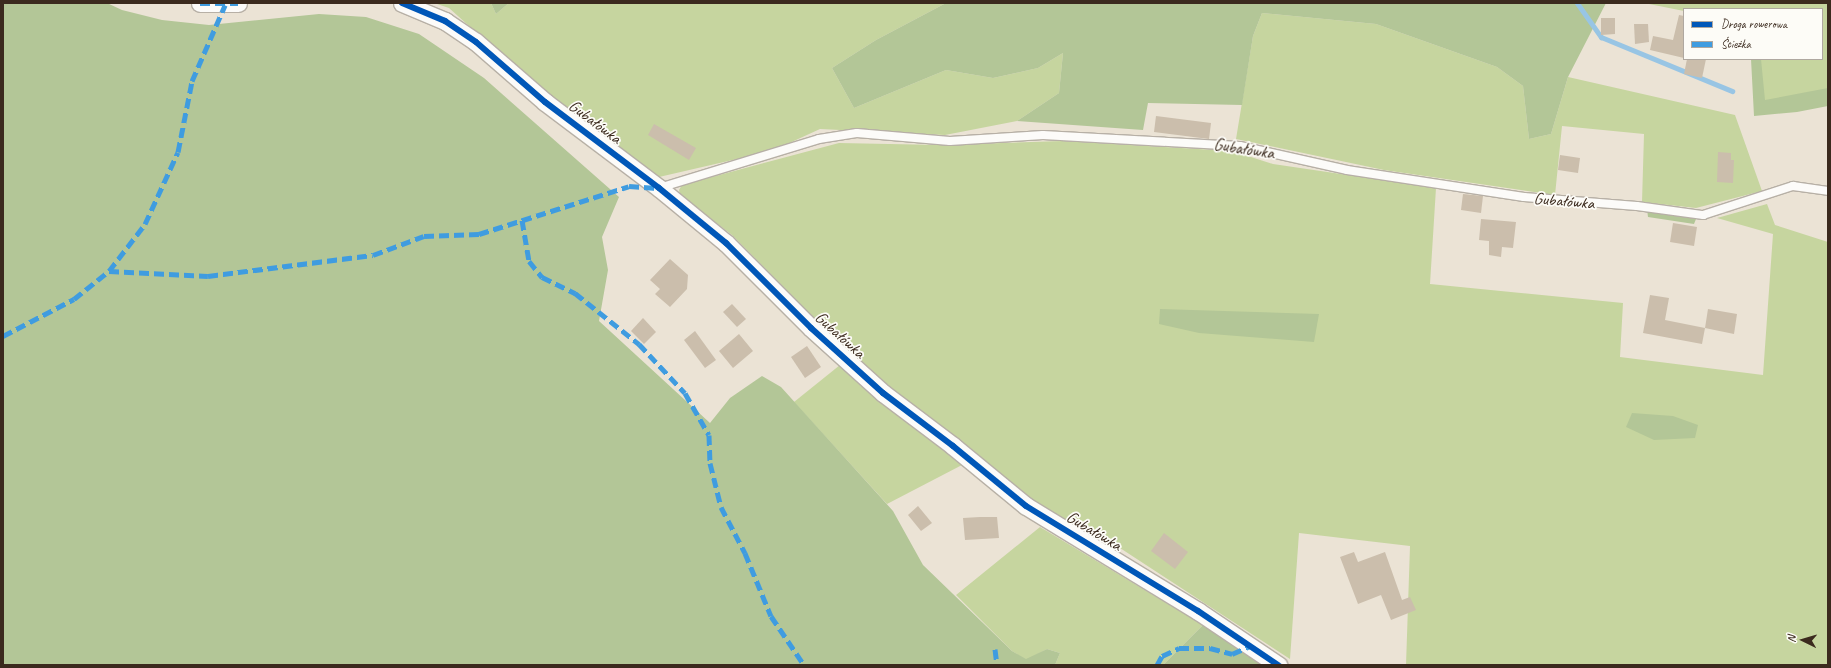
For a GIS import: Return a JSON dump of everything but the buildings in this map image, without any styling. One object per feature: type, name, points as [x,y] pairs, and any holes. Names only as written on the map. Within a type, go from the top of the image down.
[{"type":"street","points":[[200,3],[238,3]]},
{"type":"street","name":"Gubałówka","points":[[402,3],[446,21],[476,42],[545,102],[659,188],[726,243],[811,328],[883,393],[954,446],[1026,506],[1198,610],[1278,665]]},
{"type":"lane","name":"Gubałówka","points":[[659,188],[819,139],[857,133],[950,141],[1043,135],[1176,140],[1240,146],[1347,170],[1524,197],[1637,206],[1703,215],[1793,186],[1828,191]]},
{"type":"green space","points":[[3,3],[107,3],[122,10],[162,20],[209,25],[319,14],[366,17],[419,34],[484,78],[619,197],[602,237],[608,270],[599,321],[710,423],[730,398],[762,376],[781,387],[893,511],[923,565],[1012,651],[1026,659],[1047,649],[1060,653],[1055,665],[3,665]]},
{"type":"green space","points":[[434,3],[491,3],[496,14],[509,3],[946,3],[876,40],[832,68],[854,108],[946,70],[993,78],[1038,68],[1063,53],[1059,93],[1017,121],[945,135],[820,129],[772,151],[659,177],[538,88],[449,8]]},
{"type":"green space","points":[[491,3],[509,3],[496,14]]},
{"type":"green space","points":[[946,3],[1606,3],[1568,77],[1551,134],[1529,139],[1523,86],[1497,67],[1376,24],[1262,13],[1253,36],[1242,105],[1148,103],[1143,130],[1017,121],[1059,93],[1063,53],[1038,68],[993,78],[946,70],[854,108],[832,68],[876,40]]},
{"type":"green space","points":[[1644,3],[1828,3],[1828,100],[1761,113],[1752,60],[1823,60],[1823,8],[1683,8],[1683,11]]},
{"type":"green space","points":[[1262,13],[1376,24],[1497,67],[1523,86],[1529,139],[1551,134],[1568,77],[1735,115],[1762,191],[1696,208],[1642,202],[1644,134],[1562,126],[1555,195],[1384,170],[1236,139],[1253,36]]},
{"type":"green space","points":[[1751,60],[1761,60],[1765,100],[1828,88],[1828,106],[1797,112],[1754,116]]},
{"type":"green space","points":[[1062,141],[1232,151],[1273,164],[1436,188],[1430,284],[1623,303],[1620,357],[1763,375],[1773,234],[1717,218],[1767,204],[1775,225],[1828,242],[1828,665],[1406,665],[1410,546],[1299,533],[1290,659],[1120,548],[1082,532],[1036,505],[854,358],[732,235],[680,195],[679,190],[682,185],[839,143],[939,145]]},
{"type":"green space","points":[[1647,209],[1696,219],[1694,224],[1648,217]]},
{"type":"green space","points":[[1160,309],[1319,314],[1314,342],[1199,333],[1159,324]]},
{"type":"green space","points":[[840,365],[962,465],[887,504],[794,402]]},
{"type":"green space","points":[[1632,413],[1673,416],[1698,425],[1695,438],[1654,440],[1626,427]]},
{"type":"green space","points":[[1040,527],[1203,625],[1163,665],[1055,665],[1060,653],[1047,649],[1026,660],[1012,651],[956,595]]},
{"type":"green space","points":[[1203,625],[1263,665],[1163,665]]},
{"type":"waterway","points":[[1577,3],[1601,37],[1732,91]]},
{"type":"marked path","points":[[200,3],[238,3]]},
{"type":"marked path","points":[[109,271],[145,224],[178,152],[192,81],[225,5]]},
{"type":"marked path","points":[[3,336],[74,299],[109,271],[208,276],[373,255],[424,236],[479,234],[629,186],[657,188]]},
{"type":"marked path","points":[[522,220],[529,261],[542,277],[575,293],[639,344],[685,393],[709,435],[710,463],[721,507],[745,553],[771,616],[804,665]]},
{"type":"marked path","points":[[1157,665],[1162,656],[1179,648],[1210,648],[1232,654],[1250,646]]},
{"type":"marked path","points":[[995,649],[997,665]]},
{"type":"cycle path","points":[[402,3],[445,21],[476,42],[545,102],[659,188],[726,243],[811,328],[883,393],[953,446],[1026,506],[1198,611],[1278,665]]}]
